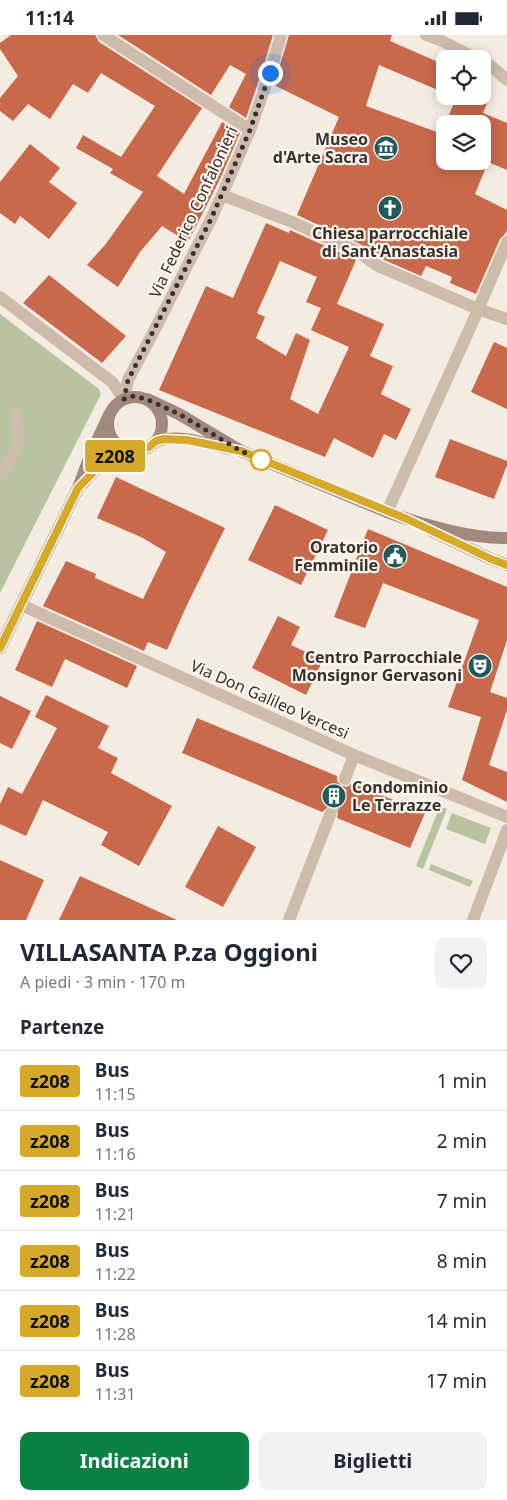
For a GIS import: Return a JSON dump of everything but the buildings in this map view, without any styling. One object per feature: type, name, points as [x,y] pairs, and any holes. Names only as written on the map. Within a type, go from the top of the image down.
[{"type":"street","points":[[103,35],[250,130]]},
{"type":"street","name":"Via Federico Confalonieri","points":[[124,399],[128,380],[222,195],[250,130],[281,35]]},
{"type":"street","points":[[426,35],[460,50]]},
{"type":"street","points":[[491,66],[507,80]]},
{"type":"street","points":[[222,195],[292,222],[357,251],[378,266],[478,309],[507,319]]},
{"type":"street","points":[[387,512],[507,243]]},
{"type":"street","points":[[0,297],[112,382],[124,399]]},
{"type":"street","points":[[0,648],[78,488],[91,453],[109,415],[114,406],[124,399],[135,396],[147,399],[179,414],[241,451],[387,512],[407,519],[470,534],[507,538]]},
{"type":"street","points":[[147,399],[156,406],[161,415],[162,429],[156,441]]},
{"type":"street","points":[[109,415],[108,427],[112,438],[122,447],[135,451]]},
{"type":"street","points":[[78,488],[102,463],[118,454],[148,447],[156,441],[164,439],[180,439],[241,451]]},
{"type":"street","points":[[407,519],[507,565]]},
{"type":"street","name":"Via Don Galileo Vercesi","points":[[22,605],[354,755],[507,817]]},
{"type":"street","points":[[344,779],[354,755]]},
{"type":"street","points":[[289,920],[330,815]]},
{"type":"street","points":[[473,920],[507,830]]},
{"type":"lane","points":[[0,477],[20,443],[15,413]]},
{"type":"green space","points":[[0,314],[99,389],[101,394],[0,593]]},
{"type":"green space","points":[[440,806],[447,809],[423,869],[416,866]]},
{"type":"green space","points":[[452,813],[491,828],[485,844],[446,829]]},
{"type":"green space","points":[[431,864],[473,881],[470,887],[429,870]]},
{"type":"tunnel","points":[[330,815],[345,779]]},
{"type":"bus line","name":"z208","points":[[0,648],[78,488],[102,463],[112,457],[125,452],[139,451],[149,447],[156,441],[164,439],[187,440],[241,451],[407,519],[507,565]]},
{"type":"place","name":"Museo d'Arte Sacra","points":[[386,148]]},
{"type":"place","name":"Chiesa parrocchiale di Sant'Anastasia","points":[[390,208]]},
{"type":"place","name":"Oratorio Femminile","points":[[395,556]]},
{"type":"place","name":"Centro Parrocchiale Monsignor Gervasoni","points":[[480,666]]},
{"type":"place","name":"Condominio Le Terrazze","points":[[334,796]]},
{"type":"route","points":[[261,460],[241,451],[179,414],[146,399],[134,396],[124,399],[128,380],[211,219],[250,130],[270,73]]}]
